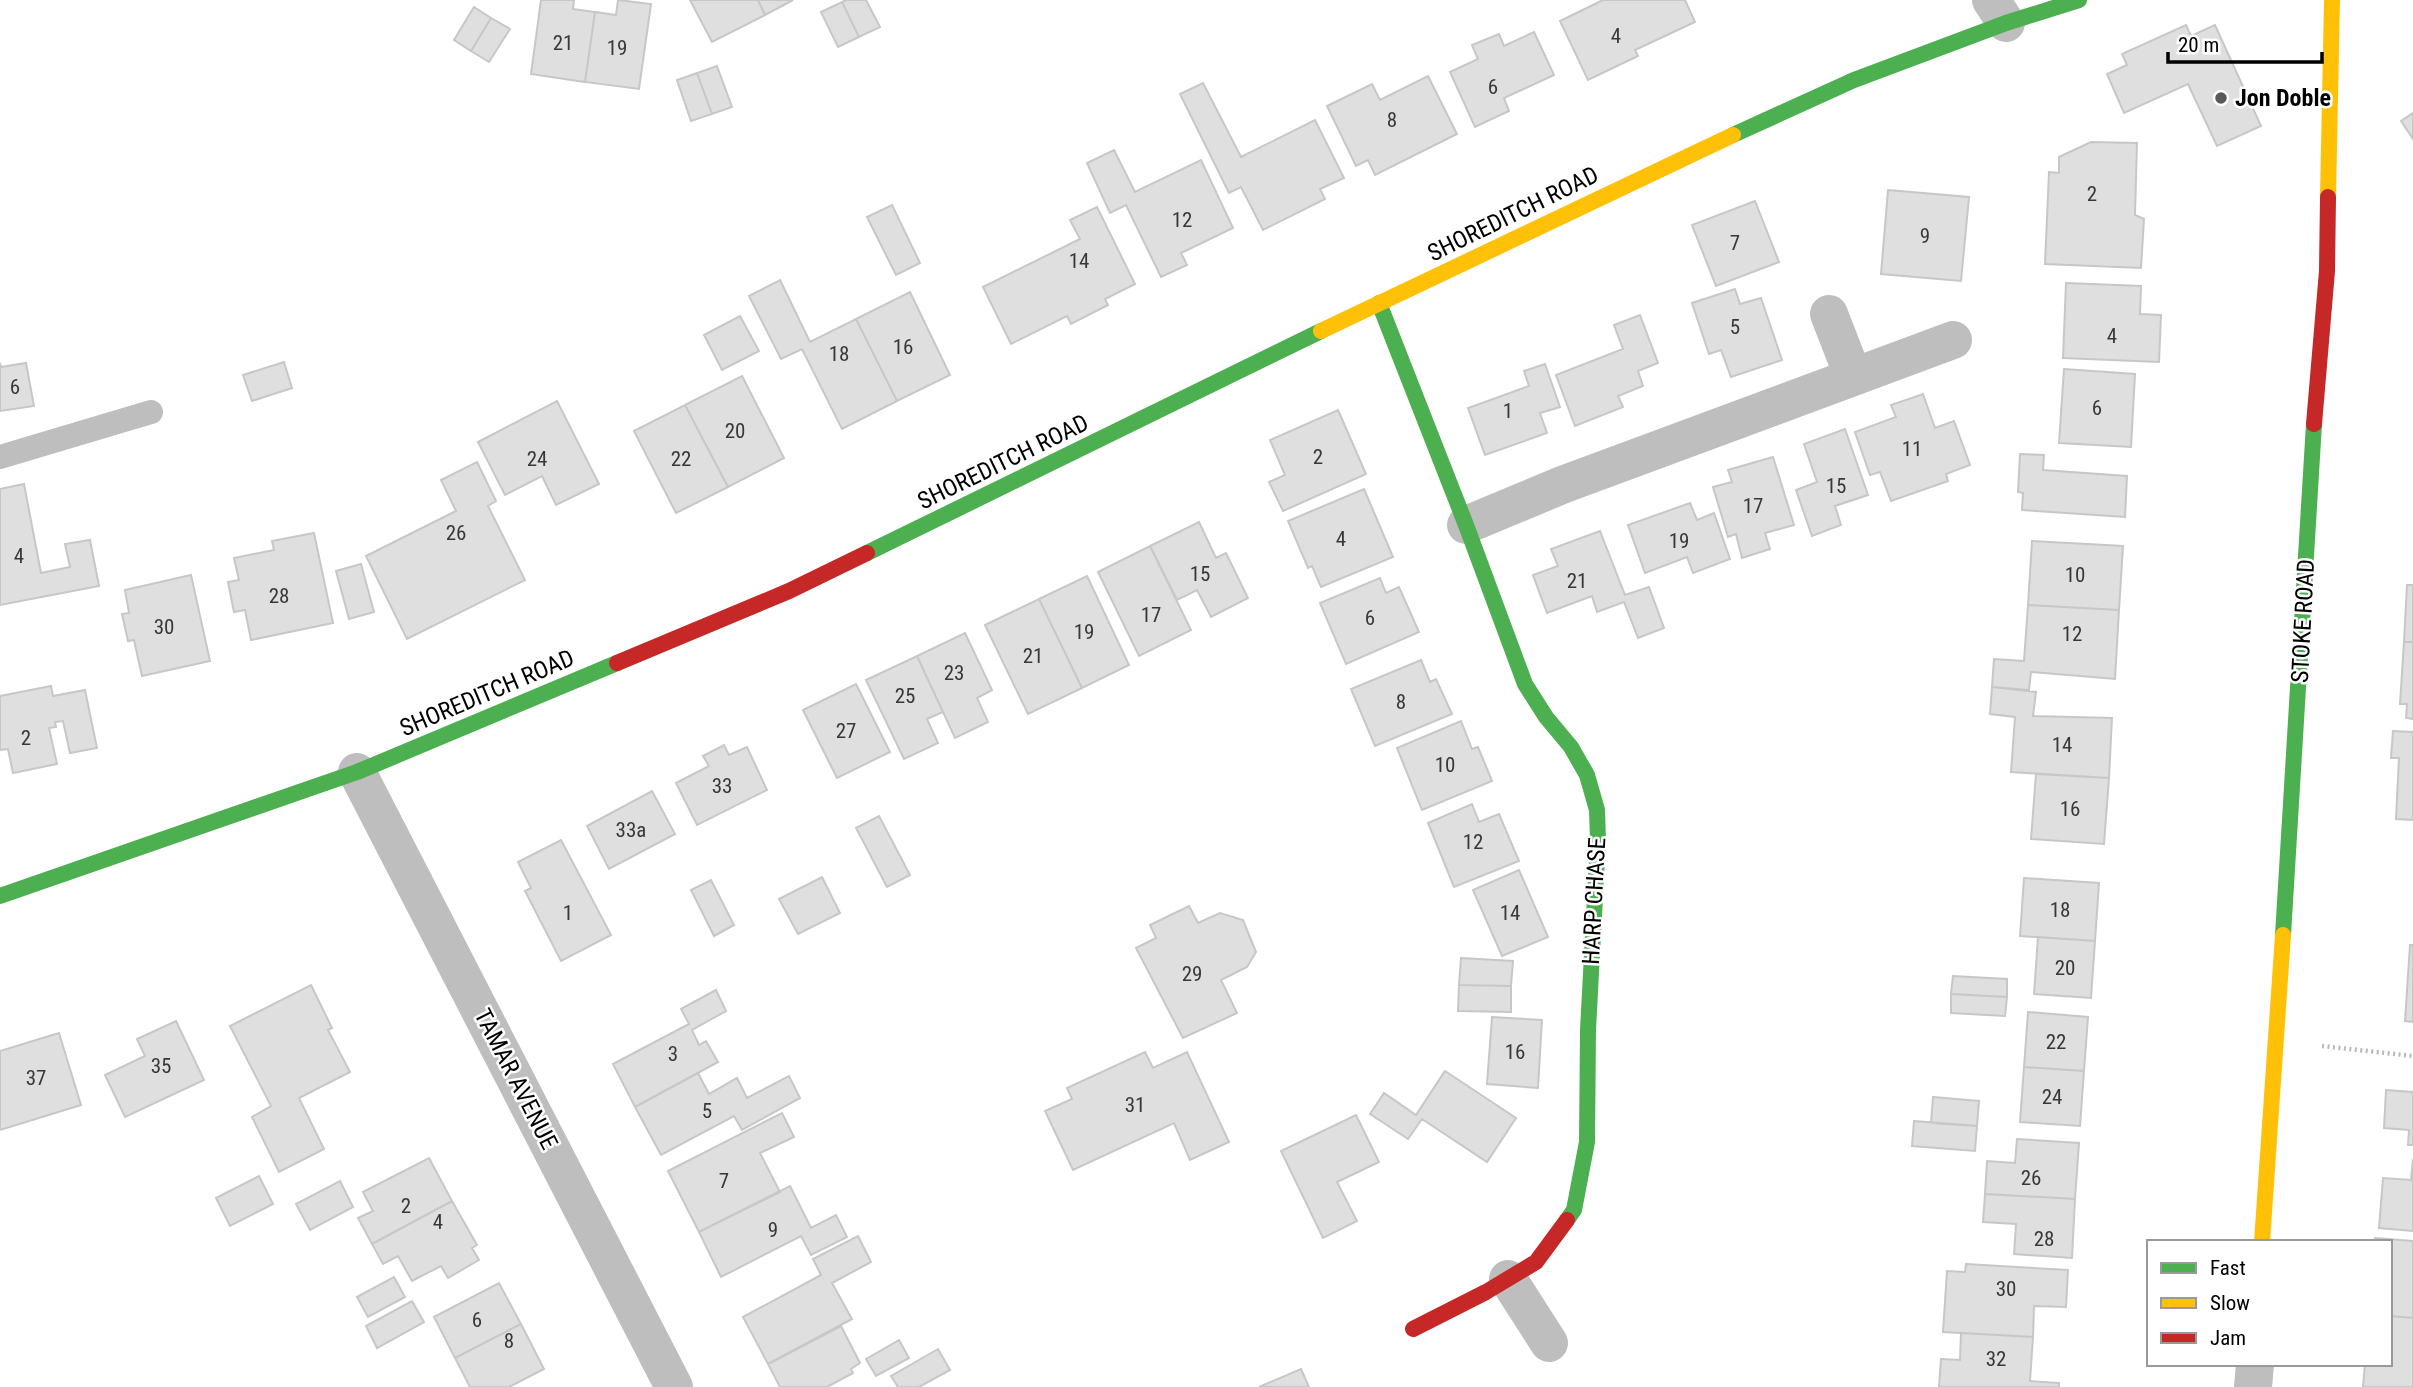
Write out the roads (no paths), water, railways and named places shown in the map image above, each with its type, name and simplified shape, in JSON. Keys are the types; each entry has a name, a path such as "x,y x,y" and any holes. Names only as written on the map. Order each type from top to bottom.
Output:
{"street":[{"name":"SHOREDITCH ROAD","path":"0,896 357,772 789,591 1379,303 1998,12 2079,0"},
{"name":"STOKE ROAD","path":"2262,1240 2298,719 2311,467 2327,271 2332,0"},
{"name":"HARP CHASE","path":"1379,303 1525,684 1546,717 1571,747 1587,775 1597,810 1598,840 1588,1030 1587,1142 1574,1210 1536,1262 1413,1329"},
{"path":"1829,314 1853,376"},
{"path":"1466,525 1562,485 1953,340"},
{"name":"TAMAR AVENUE","path":"357,772 674,1387"},
{"path":"1508,1279 1549,1343"},
{"path":"2253,1387 2255,1366"}],"lane":[{"path":"0,457 151,412"}],"place":[{"name":"Jon Doble","path":"2221,98"}]}
